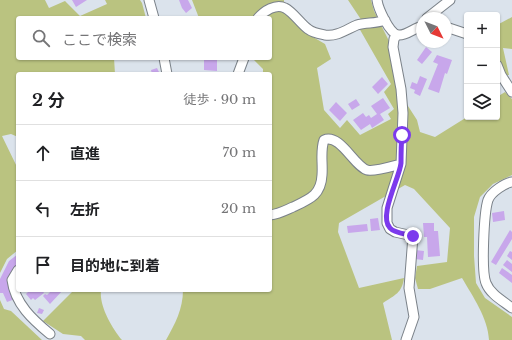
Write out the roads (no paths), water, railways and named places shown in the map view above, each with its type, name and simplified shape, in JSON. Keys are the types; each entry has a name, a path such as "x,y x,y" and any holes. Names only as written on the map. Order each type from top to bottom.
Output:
{"street":[{"path":"149,0 153,16"},
{"path":"377,0 378,8 384,20 393,32 398,35"},
{"path":"435,12 450,0"},
{"path":"260,16 264,12 277,6 285,8 309,30 318,34 332,36 358,24 380,22 384,20"},
{"path":"406,340 414,317 409,288 413,236 390,229 387,224 387,208 401,164 403,113 402,89 393,47 394,39 398,35 405,34 416,28"},
{"path":"452,29 464,33"},
{"path":"164,60 167,72"},
{"path":"239,72 243,60"},
{"path":"500,71 512,92"},
{"path":"272,215 278,214 312,199 319,190 322,176 322,146 324,140 328,138 333,139 369,171 401,164"},
{"path":"512,182 500,188 488,199 485,219 483,272 490,290 512,308"},
{"path":"16,273 12,280 17,297 28,315 50,334"}]}
